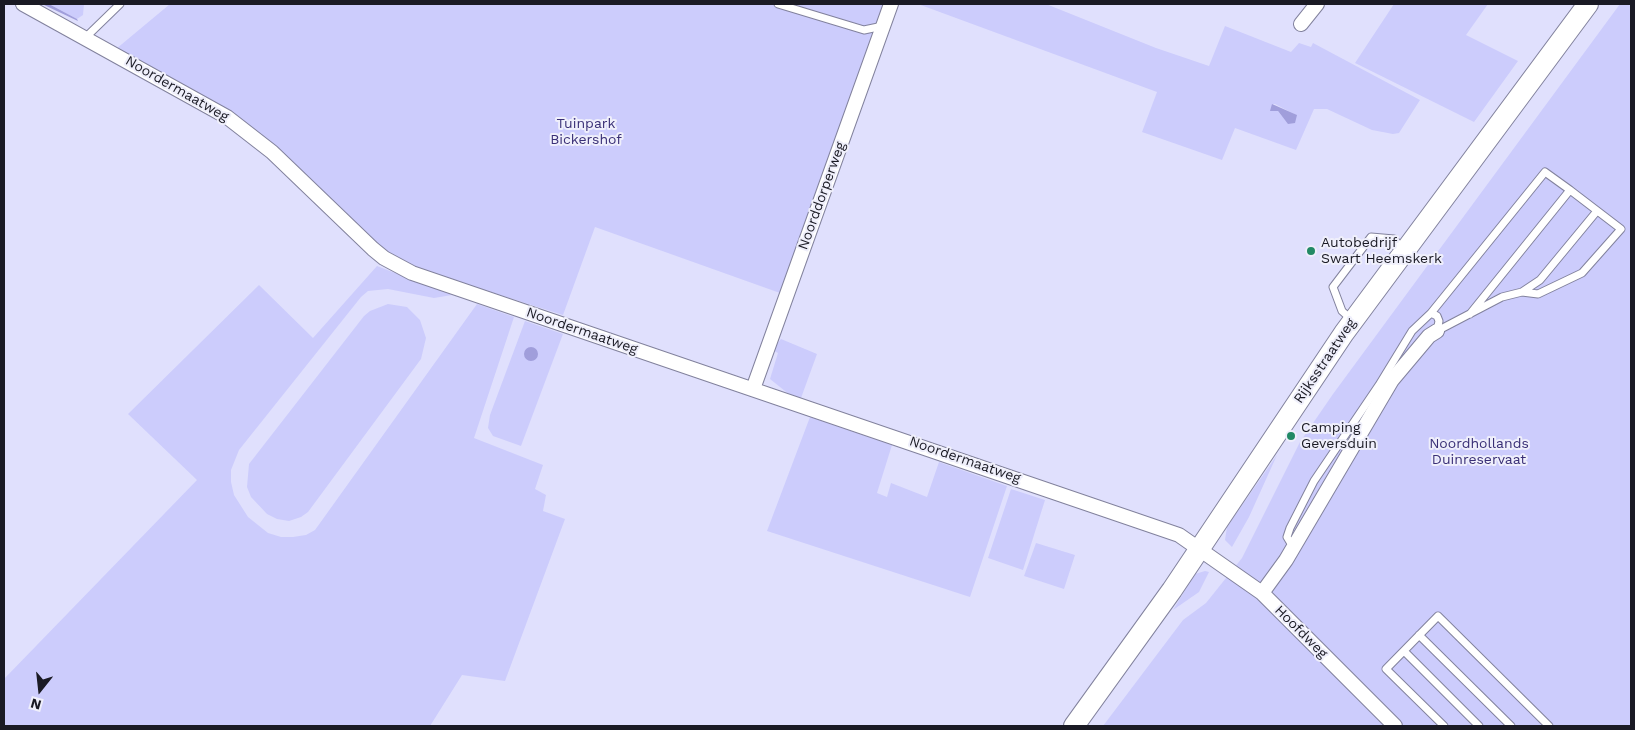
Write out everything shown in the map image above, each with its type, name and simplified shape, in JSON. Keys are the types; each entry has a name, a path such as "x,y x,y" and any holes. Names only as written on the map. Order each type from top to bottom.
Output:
{"main road":[{"name":"Rijksstraatweg","path":"1074,726 1199,548 1353,320 1588,4"}],"street":[{"name":"Noordermaatweg","path":"23,4 228,117 278,158 373,249 412,273 1166,530 1179,535 1199,548"},
{"name":"Noorddorperweg","path":"753,388 891,4"},
{"path":"1301,24 1317,4"},
{"path":"1262,593 1298,540 1392,380 1429,336 1437,332"},
{"name":"Hoofdweg","path":"1199,548 1262,593 1395,726"}],"lane":[{"path":"85,38 120,4"},
{"path":"778,4 864,30 884,26"},
{"path":"1298,540 1290,542 1287,537 1314,481 1379,386 1412,331 1431,313 1545,172 1621,229 1582,274 1538,294 1522,292"},
{"path":"1470,314 1570,190"},
{"path":"1437,332 1502,298 1522,292 1540,280 1597,211"},
{"path":"1353,320 1342,311 1333,287 1371,236 1394,239 1404,250"},
{"path":"1431,313 1437,316 1439,321 1437,332"},
{"path":"1444,726 1386,669 1438,616 1549,726"},
{"path":"1419,635 1511,726"},
{"path":"1404,651 1479,726"}],"green space":[{"path":"49,4 84,4 83,15 77,19"},
{"name":"Tuinpark Bickershof","path":"170,4 884,4 780,293 595,227 563,315 415,268 390,253 355,226 286,159 116,49"},
{"path":"918,4 1046,4 1156,48 1209,66 1225,26 1291,52 1299,43 1311,47 1313,43 1420,100 1399,133 1393,134 1372,130 1327,109 1314,109 1296,150 1235,128 1222,160 1142,132 1157,92","holes":["1272,104 1296,115 1286,121"]},
{"path":"1394,4 1488,4 1466,35 1518,61 1474,122 1355,63"},
{"name":"Noordhollands Duinreservaat","path":"1620,4 1631,4 1631,726 1103,726 1183,620 1206,603 1242,558 1300,442 1333,394"},
{"path":"377,266 452,295 434,298 388,289 368,291 361,297 239,450 231,470 234,495 248,517 268,533 281,537 293,537 306,535 315,530 477,304 514,317 474,438 543,465 535,489 546,495 543,511 565,519 505,681 462,675 430,726 4,726 4,679 197,480 128,414 259,285 313,338"},
{"path":"388,304 407,307 420,320 426,338 421,359 308,512 301,517 289,521 277,519 267,514 251,497 247,487 249,464 364,316 370,311"},
{"path":"525,321 563,334 521,446 493,436 488,428 490,415"},
{"path":"781,339 817,354 801,398 790,395 770,379 778,353 772,350"},
{"path":"810,417 892,445 877,493 887,497 891,483 927,497 939,462 1007,486 970,597 767,531"},
{"path":"1277,455 1249,517 1232,547 1225,540 1227,527"},
{"path":"1011,489 1045,500 1023,570 988,558"},
{"path":"1036,543 1075,555 1064,589 1024,576"},
{"path":"1205,571 1209,572 1199,592 1173,610 1195,574"}],"shaded area":[{"path":"42,4 49,4 78,21"},
{"path":"1272,104 1297,115 1295,123 1288,124 1278,111 1270,111"},
{"path":"528,347 534,347 538,354 534,361 528,361 524,357 524,351"}],"place":[{"name":"Autobedrijf Swart Heemskerk","path":"1311,251"},
{"name":"Camping Geversduin","path":"1291,436"}]}
